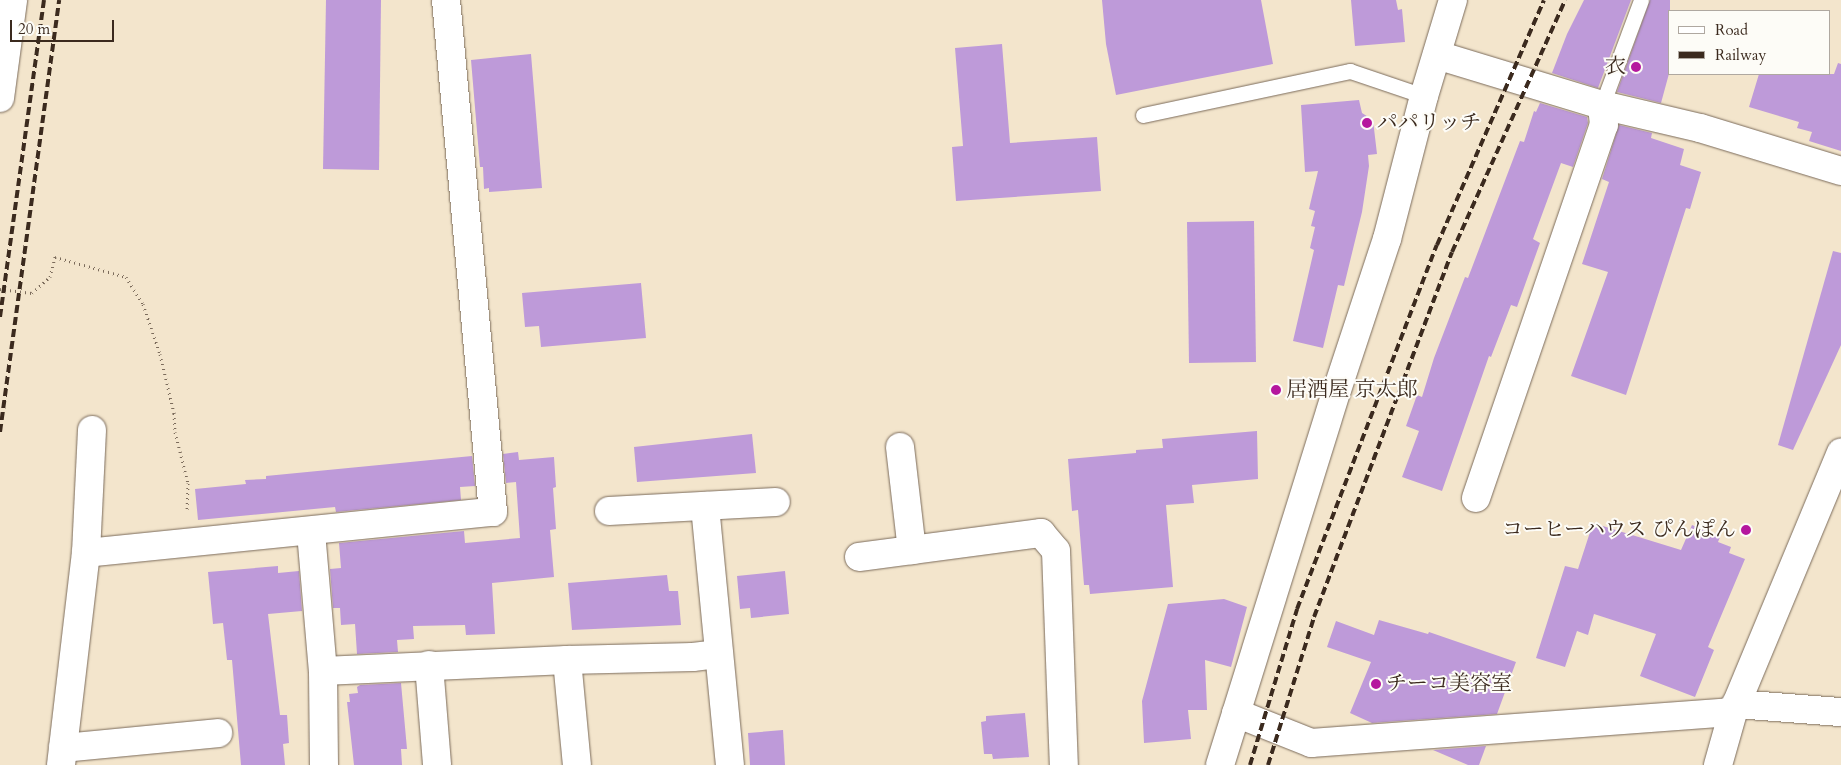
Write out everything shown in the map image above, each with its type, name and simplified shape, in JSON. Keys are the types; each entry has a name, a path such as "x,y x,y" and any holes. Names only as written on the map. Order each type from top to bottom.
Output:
{"street":[{"path":"0,98 13,0"},
{"path":"86,553 312,532 493,512 446,0"},
{"path":"1220,765 1336,390 1387,239 1424,96 1453,0"},
{"path":"1436,55 1602,105 1700,128 1841,171"},
{"path":"1476,498 1604,125 1602,105"},
{"path":"92,430 86,553 62,757 218,733"},
{"path":"900,447 912,550"},
{"path":"1718,765 1734,708 1841,453"},
{"path":"609,511 776,502"},
{"path":"705,506 730,765"},
{"path":"312,532 323,671 324,765"},
{"path":"859,557 1041,533 1056,551 1064,765"},
{"path":"323,671 429,665 693,657 719,654"},
{"path":"567,660 577,765"},
{"path":"429,665 437,765"},
{"path":"1236,713 1311,743 1734,708 1841,712"}],"lane":[{"path":"1602,105 1641,0"},
{"path":"1143,115 1350,71 1424,96"}],"path":[{"path":"0,289 32,293 50,277 55,257 126,277 143,304 160,354 172,404 175,432 188,482 186,543"}],"building":[{"path":"326,0 381,0 379,170 323,169"},
{"path":"1102,0 1261,0 1273,64 1116,95 1106,44"},
{"path":"1351,0 1396,0 1398,10 1402,9 1405,42 1355,46"},
{"path":"1584,0 1631,0 1598,88 1552,73 1567,34"},
{"path":"1650,0 1670,0 1670,10 1668,10 1669,75 1661,103 1617,92"},
{"path":"1002,44 1010,143 1097,137 1101,191 956,201 952,147 963,146 955,48"},
{"path":"531,54 542,188 489,192 489,188 484,189 483,167 480,167 471,60"},
{"path":"1838,63 1841,64 1841,151 1809,141 1812,132 1797,128 1799,122 1749,107 1759,75 1834,74"},
{"path":"1359,100 1362,113 1373,120 1377,154 1368,155 1369,166 1362,212 1344,286 1338,285 1323,348 1293,341 1314,250 1310,248 1315,227 1311,226 1315,211 1309,209 1318,171 1305,172 1301,105"},
{"path":"1540,103 1587,117 1588,123 1573,167 1561,163 1533,239 1540,243 1517,307 1511,305 1491,357 1489,356 1442,491 1402,477 1419,431 1406,426 1417,395 1422,397 1434,358 1465,277 1468,278 1520,141 1524,142 1534,111 1536,112"},
{"path":"1619,125 1652,133 1651,138 1684,149 1680,165 1701,172 1690,209 1686,208 1626,395 1571,376 1608,272 1582,264 1609,182 1602,179"},
{"path":"1254,221 1256,362 1189,363 1187,222"},
{"path":"1833,251 1841,253 1841,345 1793,450 1778,445"},
{"path":"641,283 646,338 541,347 539,326 525,327 522,293"},
{"path":"1257,431 1258,479 1192,485 1194,503 1166,505 1173,587 1090,594 1089,585 1084,585 1078,510 1072,511 1068,459 1136,453 1136,450 1163,448 1162,439"},
{"path":"752,434 756,473 637,482 634,447"},
{"path":"518,452 519,460 554,457 556,487 553,488 556,529 550,530 554,577 492,583 495,634 466,635 465,625 413,626 414,639 397,640 398,652 357,654 355,624 341,625 340,608 333,608 330,569 341,568 339,543 464,531 465,543 520,538 516,482 506,483 503,454"},
{"path":"472,456 475,486 460,487 461,500 336,512 335,507 198,520 195,489 246,484 245,480 266,479 266,476"},
{"path":"1593,523 1681,550 1692,525 1720,537 1718,542 1731,547 1729,553 1745,559 1708,647 1714,650 1695,697 1640,676 1656,634 1594,614 1588,635 1577,631 1565,667 1536,658 1565,566 1578,569"},
{"path":"278,566 278,573 299,571 302,611 268,614 280,715 287,715 289,743 283,744 285,765 241,765 232,660 227,660 223,623 213,624 208,572"},
{"path":"785,571 789,614 751,618 750,608 740,609 737,576"},
{"path":"667,575 669,591 678,591 681,625 572,630 568,583"},
{"path":"1224,599 1247,607 1231,667 1205,660 1207,710 1188,710 1191,739 1144,743 1142,701 1168,604"},
{"path":"1379,620 1428,634 1429,632 1516,662 1497,714 1372,723 1350,713 1371,662 1327,647 1336,621 1374,635"},
{"path":"401,683 407,749 401,749 402,765 354,765 347,702 350,702 349,694 358,693 357,687 360,685"},
{"path":"1025,713 1029,757 993,759 992,754 984,754 981,722 986,721 986,716"},
{"path":"783,730 785,765 750,765 748,733"},
{"path":"1486,746 1479,765 1468,765 1433,750"}],"railway":[{"path":"0,317 44,0"},
{"path":"0,432 59,0"},
{"path":"1250,765 1297,609 1437,245 1544,0"},
{"path":"1268,765 1314,617 1452,252 1565,0"}],"place":[{"name":"衣","path":"1636,67"},
{"name":"パパリッチ","path":"1367,123"},
{"name":"居酒屋 京太郎","path":"1276,390"},
{"name":"コーヒーハウス ぴんぽん","path":"1746,530"},
{"name":"チーコ美容室","path":"1376,684"}]}
